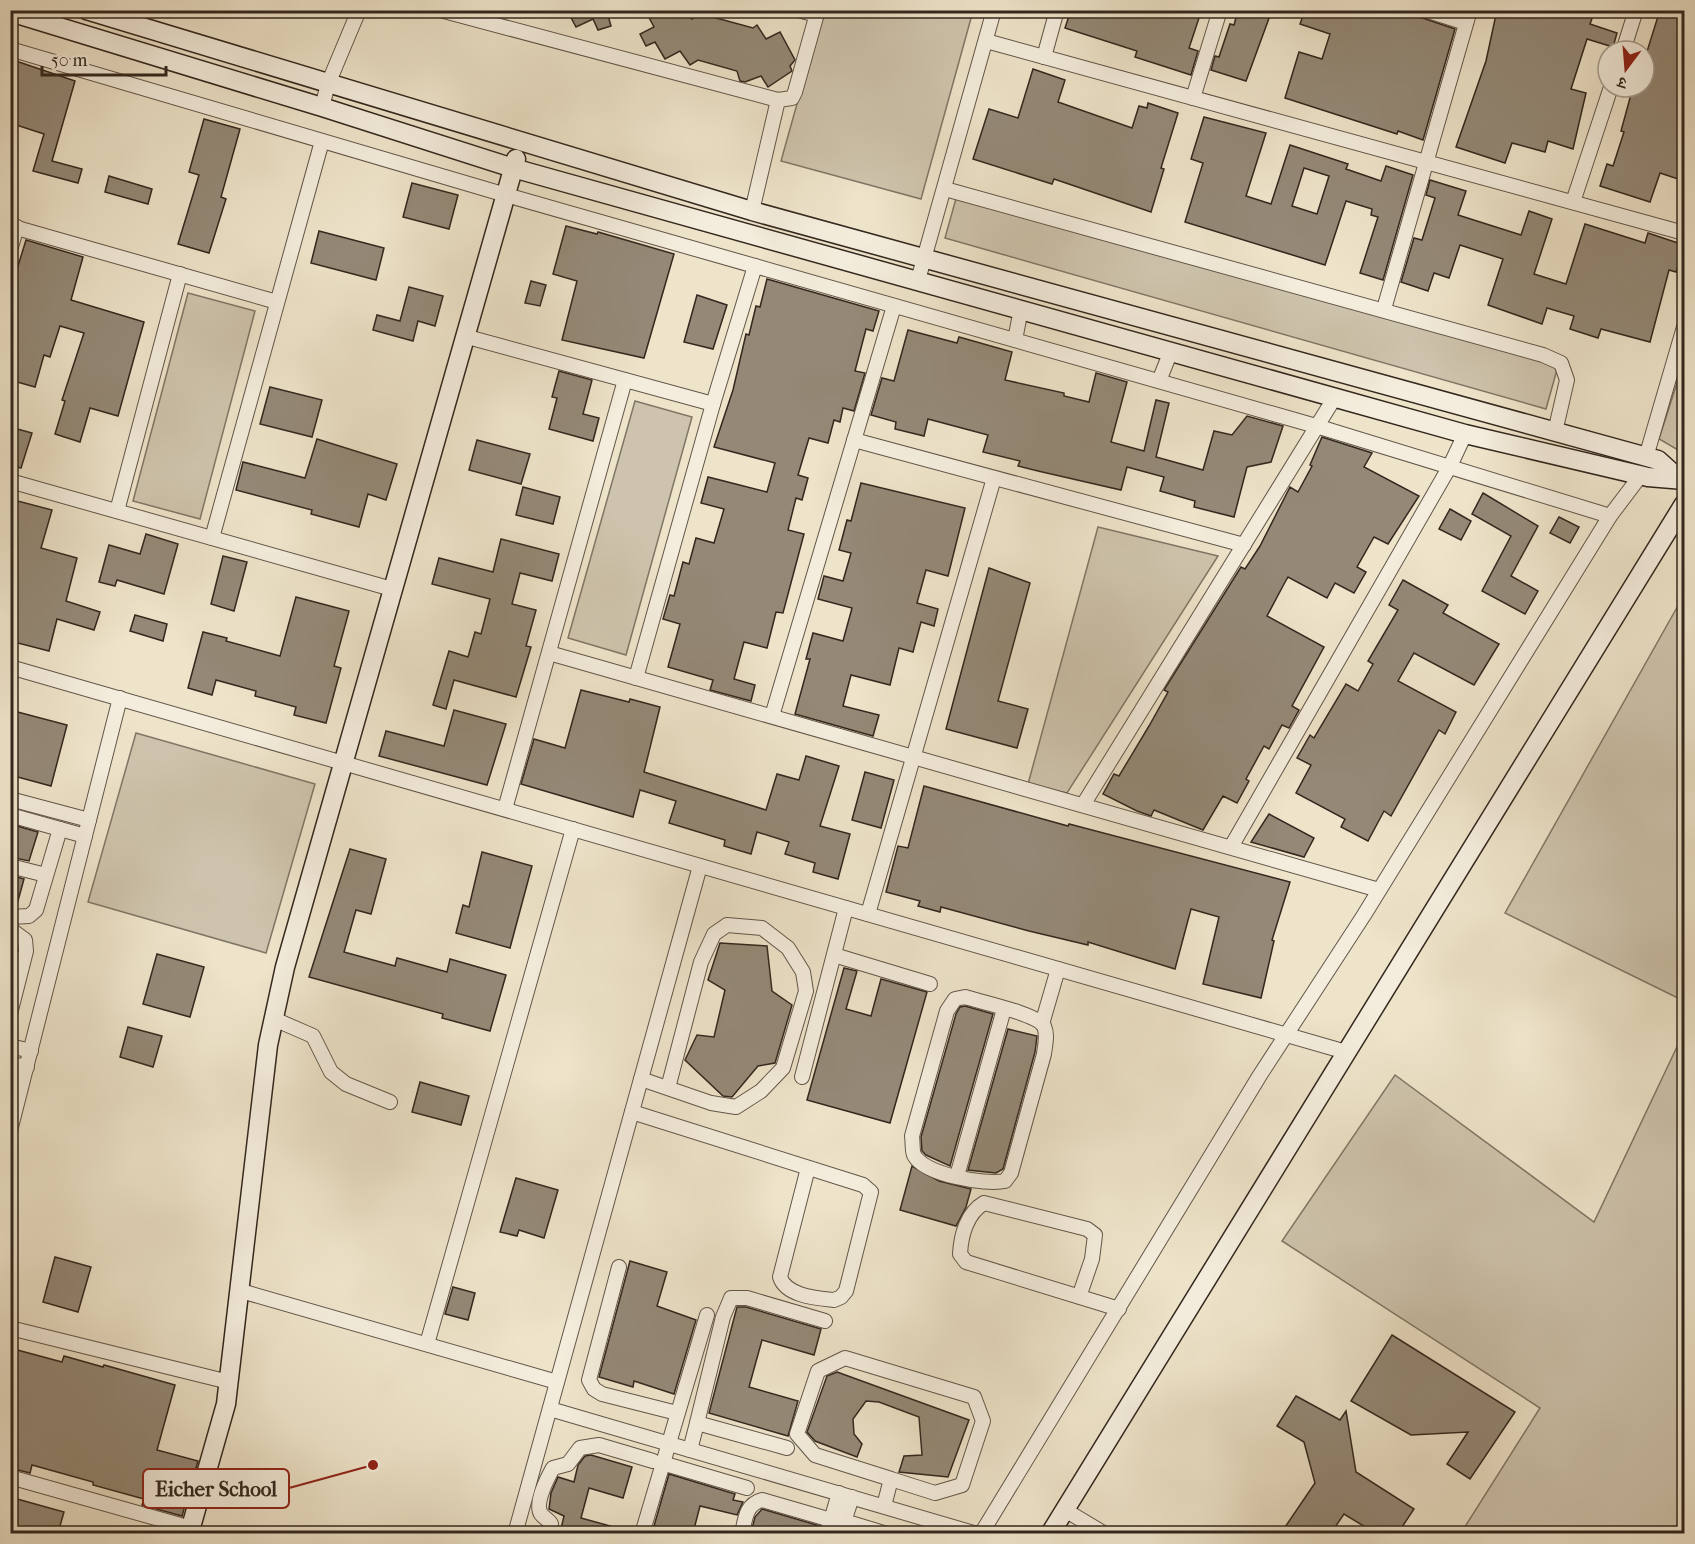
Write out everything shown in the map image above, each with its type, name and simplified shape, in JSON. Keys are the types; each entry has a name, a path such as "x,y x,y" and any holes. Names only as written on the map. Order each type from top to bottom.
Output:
{"street":[{"path":"86,10 752,211 1658,460 1681,479"},
{"path":"322,106 328,84 359,10"},
{"path":"440,10 778,100 792,98 795,92 817,13 798,10"},
{"path":"918,280 994,10"},
{"path":"1044,57 1057,10"},
{"path":"1193,98 1220,10"},
{"path":"1384,309 1468,17 1425,10"},
{"path":"1627,39 1636,10"},
{"path":"10,12 322,106 513,168 1465,434 1641,475 1681,479"},
{"path":"986,41 1684,233"},
{"path":"10,49 506,195 1316,426 1610,516"},
{"path":"1573,202 1607,99"},
{"path":"752,211 778,100"},
{"path":"212,538 322,141"},
{"path":"10,1477 190,1531 226,1404 242,1291 268,1045 285,967 464,336 522,143"},
{"path":"945,189 1543,355 1561,363 1567,380 1555,432"},
{"path":"10,250 14,226 277,302"},
{"path":"636,678 713,404 755,266"},
{"path":"117,511 180,274"},
{"path":"772,717 894,306"},
{"path":"1015,340 1021,309"},
{"path":"1646,457 1684,327"},
{"path":"464,336 713,404"},
{"path":"1159,381 1171,351"},
{"path":"505,809 625,380"},
{"path":"1083,805 1335,397"},
{"path":"1230,847 1450,466 1465,434"},
{"path":"854,440 1244,545"},
{"path":"550,1409 979,1533 1610,516 1641,475"},
{"path":"868,914 994,478"},
{"path":"10,481 392,589"},
{"path":"1050,1533 1684,504"},
{"path":"549,653 1379,890"},
{"path":"10,667 1346,1052"},
{"path":"10,1131 120,698"},
{"path":"10,799 89,820"},
{"path":"10,815 85,836"},
{"path":"10,916 18,918 29,916 36,910 60,829"},
{"path":"428,1344 573,829"},
{"path":"10,866 46,875"},
{"path":"515,1533 700,866"},
{"path":"802,1077 846,908"},
{"path":"641,1079 711,1103 736,1107 761,1091 783,1068 806,992 803,972 788,948 762,928 727,925 714,934 701,962 668,1088"},
{"path":"10,929 25,940 27,951 10,1014"},
{"path":"834,955 930,984"},
{"path":"1042,1024 1058,969"},
{"path":"965,997 1004,1009 1042,1024 1047,1034 1044,1054 1011,1173 1005,1181 984,1184 924,1167 914,1155 912,1136 947,1011 955,999 965,997"},
{"path":"957,1176 1004,1009"},
{"path":"274,1019 313,1036 331,1072 346,1084 390,1102"},
{"path":"10,1046 31,1051"},
{"path":"10,1064 27,1067"},
{"path":"632,1112 808,1167 863,1185 871,1192 846,1291 834,1299 789,1290 782,1285 780,1277 808,1167"},
{"path":"1079,1297 1092,1259 1095,1234 1087,1229 984,1203 971,1213 960,1246 963,1260 1079,1297 1119,1309"},
{"path":"620,1267 589,1380 594,1389 602,1394 677,1413"},
{"path":"242,1291 557,1382"},
{"path":"690,1450 723,1317 731,1298 747,1298 825,1321"},
{"path":"642,1533 662,1442 677,1413 707,1315"},
{"path":"10,1328 229,1382"},
{"path":"845,1358 974,1397 983,1421 962,1485 934,1493 891,1479 815,1455 797,1434 818,1371 845,1358"},
{"path":"697,1424 787,1448"},
{"path":"551,1533 552,1524 541,1514 539,1505 547,1478 554,1468 568,1464 580,1448 599,1445 747,1488"},
{"path":"632,1533 657,1462"},
{"path":"884,1506 891,1479"},
{"path":"836,1527 845,1495"},
{"path":"742,1533 748,1508 762,1500 836,1527 887,1533"},
{"path":"1065,1510 1105,1533"}],"shaded area":[{"path":"823,11 973,11 921,199 781,161"},
{"path":"957,195 1558,366 1546,409 945,238"},
{"path":"188,293 255,311 200,519 133,501"},
{"path":"1684,361 1684,449 1678,450 1659,439"},
{"path":"635,401 692,417 626,655 568,638"},
{"path":"1098,527 1218,556 1067,793 1028,784"},
{"path":"1684,595 1684,1001 1505,913"},
{"path":"136,733 315,784 266,953 88,902"},
{"path":"1684,1032 1684,1533 1461,1533 1540,1408 1282,1241 1395,1075 1594,1222"}],"building":[{"path":"567,10 611,10 607,12 611,26 598,30 593,19 576,27"},
{"path":"645,10 663,10 666,16 677,10 688,10 692,19 705,10 709,16 753,28 757,25 766,39 780,32 795,60 790,66 792,71 768,87 761,76 745,82 740,81 737,71 698,60 690,65 680,51 665,59 655,42 646,46 640,34 654,27"},
{"path":"1071,10 1186,10 1200,15 1189,48 1198,51 1191,75 1135,57 1137,51 1065,28"},
{"path":"1238,10 1272,10 1246,81 1211,70 1215,56 1219,57 1230,24 1234,25"},
{"path":"1305,10 1399,10 1455,29 1423,140 1398,131 1397,134 1285,98 1299,52 1322,59 1330,34 1300,24"},
{"path":"1497,10 1595,10 1590,24 1617,33 1615,39 1596,39 1596,42 1587,39 1571,89 1586,93 1573,149 1548,141 1545,152 1512,143 1505,163 1456,147 1486,61"},
{"path":"1660,10 1684,10 1684,181 1660,173 1650,202 1600,186 1607,164 1613,166 1624,132 1621,131 1630,99 1656,99 1656,39 1651,39"},
{"path":"10,59 75,81 52,161 82,169 78,183 33,171 44,134 10,123"},
{"path":"1033,69 1065,80 1058,102 1132,128 1139,106 1147,108 1148,103 1178,113 1161,168 1164,169 1151,212 1054,179 1052,184 973,159 989,109 1018,118"},
{"path":"1204,117 1266,133 1246,196 1271,204 1290,145 1348,164 1346,169 1381,181 1386,166 1413,175 1383,280 1360,273 1378,217 1371,215 1372,209 1346,201 1325,265 1185,222 1203,163 1191,159","holes":["1304,168 1329,176 1317,214 1292,206"]},
{"path":"204,119 240,129 221,197 226,199 209,253 178,244 199,175 189,172"},
{"path":"109,176 152,189 148,204 105,192"},
{"path":"1430,180 1466,191 1458,215 1521,235 1529,211 1552,219 1534,274 1566,284 1585,224 1645,243 1648,233 1684,245 1676,272 1669,270 1650,342 1601,329 1598,338 1570,329 1574,316 1547,308 1542,324 1488,305 1503,259 1460,245 1449,278 1434,273 1428,291 1401,282 1414,238 1422,240 1435,198 1426,195"},
{"path":"412,183 458,195 449,229 403,217"},
{"path":"566,226 597,234 598,232 674,254 644,358 562,340 577,281 553,274"},
{"path":"319,231 384,248 376,280 311,263"},
{"path":"26,240 83,257 71,300 144,322 118,416 90,408 80,442 55,434 65,401 62,400 84,333 60,326 50,357 44,355 35,387 10,380 10,292"},
{"path":"767,279 879,311 873,331 866,329 855,371 865,373 854,411 843,408 840,422 834,420 828,443 809,438 798,475 808,478 802,500 796,498 788,530 804,534 783,613 776,612 767,648 744,642 734,679 755,685 751,701 710,690 713,680 668,667 680,624 663,619 670,595 674,596 683,562 689,564 696,538 714,543 724,509 701,503 708,477 767,492 775,463 714,447 733,390 746,334 749,335 756,306 760,307"},
{"path":"531,281 546,285 540,306 525,303"},
{"path":"409,287 443,296 435,326 418,321 413,341 373,330 377,315 400,321"},
{"path":"697,295 727,305 713,349 684,342"},
{"path":"908,330 957,343 959,337 1012,352 1005,380 1064,393 1064,396 1089,402 1096,373 1127,382 1111,442 1144,451 1156,400 1169,403 1156,457 1203,470 1214,431 1232,435 1247,416 1283,426 1271,462 1247,467 1234,517 1194,507 1195,501 1160,491 1164,477 1127,467 1121,490 1018,466 1020,461 983,452 988,435 928,419 924,436 895,429 896,422 871,415 882,378 894,381"},
{"path":"559,371 592,380 583,414 599,418 593,441 549,429 557,398 552,397"},
{"path":"270,387 322,400 312,437 260,424"},
{"path":"10,427 32,433 21,468 10,465"},
{"path":"1322,437 1372,453 1364,467 1419,496 1388,544 1374,537 1357,567 1366,572 1354,593 1335,583 1327,598 1288,577 1284,584 1267,616 1324,647 1292,706 1299,710 1289,728 1282,725 1269,749 1264,746 1246,779 1249,781 1237,803 1223,796 1203,830 1154,810 1151,816 1137,811 1103,794 1114,774 1119,776 1168,692 1164,690 1241,567 1245,569 1260,546 1290,487 1298,492 1312,466 1310,465"},
{"path":"317,439 397,464 386,500 368,494 359,527 311,514 312,510 236,490 243,462 305,478"},
{"path":"477,440 530,454 521,484 469,470"},
{"path":"861,483 965,508 948,576 926,570 917,603 938,609 934,626 921,622 913,652 899,648 890,685 851,675 843,706 879,715 873,736 795,714 810,659 806,659 813,633 843,641 852,608 818,599 824,576 843,581 851,553 839,550 847,520 851,521"},
{"path":"523,487 560,497 553,524 516,515"},
{"path":"1483,493 1538,526 1511,576 1538,591 1525,614 1482,591 1511,536 1472,514"},
{"path":"10,499 52,510 41,548 77,558 66,601 100,612 94,630 57,619 49,651 10,641"},
{"path":"1450,509 1471,521 1461,540 1439,529"},
{"path":"1559,517 1579,527 1570,543 1550,533"},
{"path":"146,534 178,544 164,594 117,580 115,586 99,582 109,545 140,554"},
{"path":"501,539 559,554 552,581 520,573 512,604 536,610 526,646 531,647 516,697 454,680 446,709 433,705 449,651 468,657 475,632 481,634 490,599 432,584 439,558 493,572"},
{"path":"223,556 247,562 234,611 211,604"},
{"path":"989,568 1030,583 998,701 1028,709 1017,748 946,729"},
{"path":"1403,580 1448,605 1443,613 1499,644 1474,685 1414,653 1398,681 1456,712 1445,734 1439,730 1391,816 1384,811 1368,841 1341,827 1345,819 1296,793 1311,765 1297,758 1310,735 1314,738 1346,684 1358,691 1373,664 1368,661 1398,610 1389,605"},
{"path":"296,597 349,611 334,666 341,668 326,723 294,715 296,707 255,696 256,691 216,680 212,695 188,688 203,632 280,656"},
{"path":"135,615 167,624 163,641 130,631"},
{"path":"581,690 660,707 644,772 766,810 777,774 799,780 806,756 839,766 820,826 850,834 838,879 813,872 815,863 785,854 789,842 757,832 751,854 724,846 725,840 669,823 676,801 640,790 633,817 521,784 534,739 565,748"},
{"path":"10,710 67,725 51,786 10,775"},
{"path":"454,710 506,724 487,785 379,756 386,731 444,746"},
{"path":"865,772 894,780 881,828 852,820"},
{"path":"924,786 1068,826 1069,824 1290,882 1272,940 1274,941 1261,998 1203,984 1219,917 1191,909 1175,969 1088,942 1088,945 941,907 940,912 918,906 920,901 886,892 898,846 908,848"},
{"path":"1269,814 1314,838 1304,857 1251,842"},
{"path":"10,824 38,832 29,861 10,857"},
{"path":"350,849 386,859 371,914 356,910 344,952 395,966 397,958 447,972 450,959 506,975 490,1031 442,1018 443,1014 309,977"},
{"path":"482,852 532,866 510,948 456,933 463,905 469,907"},
{"path":"10,875 24,879 16,908 10,908"},
{"path":"720,943 767,946 772,991 792,1005 775,1063 758,1066 732,1097 723,1096 685,1060 697,1035 714,1037 725,990 708,980"},
{"path":"157,954 204,967 190,1017 143,1004"},
{"path":"844,968 857,971 846,1009 871,1016 881,979 927,992 890,1123 807,1100"},
{"path":"965,1006 993,1014 950,1166 922,1151 921,1137 956,1014 960,1007"},
{"path":"128,1027 162,1036 153,1067 120,1057"},
{"path":"1008,1029 1037,1036 1035,1052 1003,1169 996,1173 968,1170"},
{"path":"420,1082 469,1096 461,1125 412,1112"},
{"path":"912,1166 939,1181 971,1189 966,1207 956,1226 900,1210"},
{"path":"516,1178 558,1190 544,1238 519,1230 517,1236 500,1232"},
{"path":"55,1257 91,1267 78,1312 43,1302"},
{"path":"630,1261 667,1272 657,1306 696,1320 674,1394 634,1381 633,1387 599,1377"},
{"path":"453,1287 475,1293 468,1320 445,1314"},
{"path":"737,1307 746,1307 821,1329 814,1355 762,1340 749,1387 798,1401 788,1436 709,1413"},
{"path":"1392,1335 1515,1412 1470,1479 1447,1464 1468,1432 1411,1435 1351,1401"},
{"path":"10,1348 62,1362 64,1356 175,1385 157,1450 198,1461 182,1516 142,1505 144,1499 93,1485 93,1482 32,1465 30,1473 10,1468 10,1408 15,1394 10,1392"},
{"path":"837,1372 969,1420 948,1477 899,1472 904,1456 922,1455 919,1417 879,1402 866,1401 853,1419 854,1434 862,1444 857,1457 815,1441 807,1432 827,1376"},
{"path":"1296,1396 1340,1420 1346,1411 1356,1472 1414,1509 1398,1533 1375,1533 1344,1514 1331,1533 1281,1533 1315,1483 1304,1442 1277,1426"},
{"path":"591,1455 632,1467 623,1498 589,1488 581,1518 621,1529 621,1533 560,1533 564,1516 549,1509 551,1493 558,1477 574,1482 578,1465 585,1456"},
{"path":"669,1474 735,1494 733,1500 743,1502 737,1515 700,1506 693,1533 652,1533"},
{"path":"10,1497 64,1512 58,1533 10,1533"},
{"path":"762,1509 820,1526 818,1533 751,1533 755,1517"}],"place":[{"name":"Eicher School","path":"373,1465"}]}
